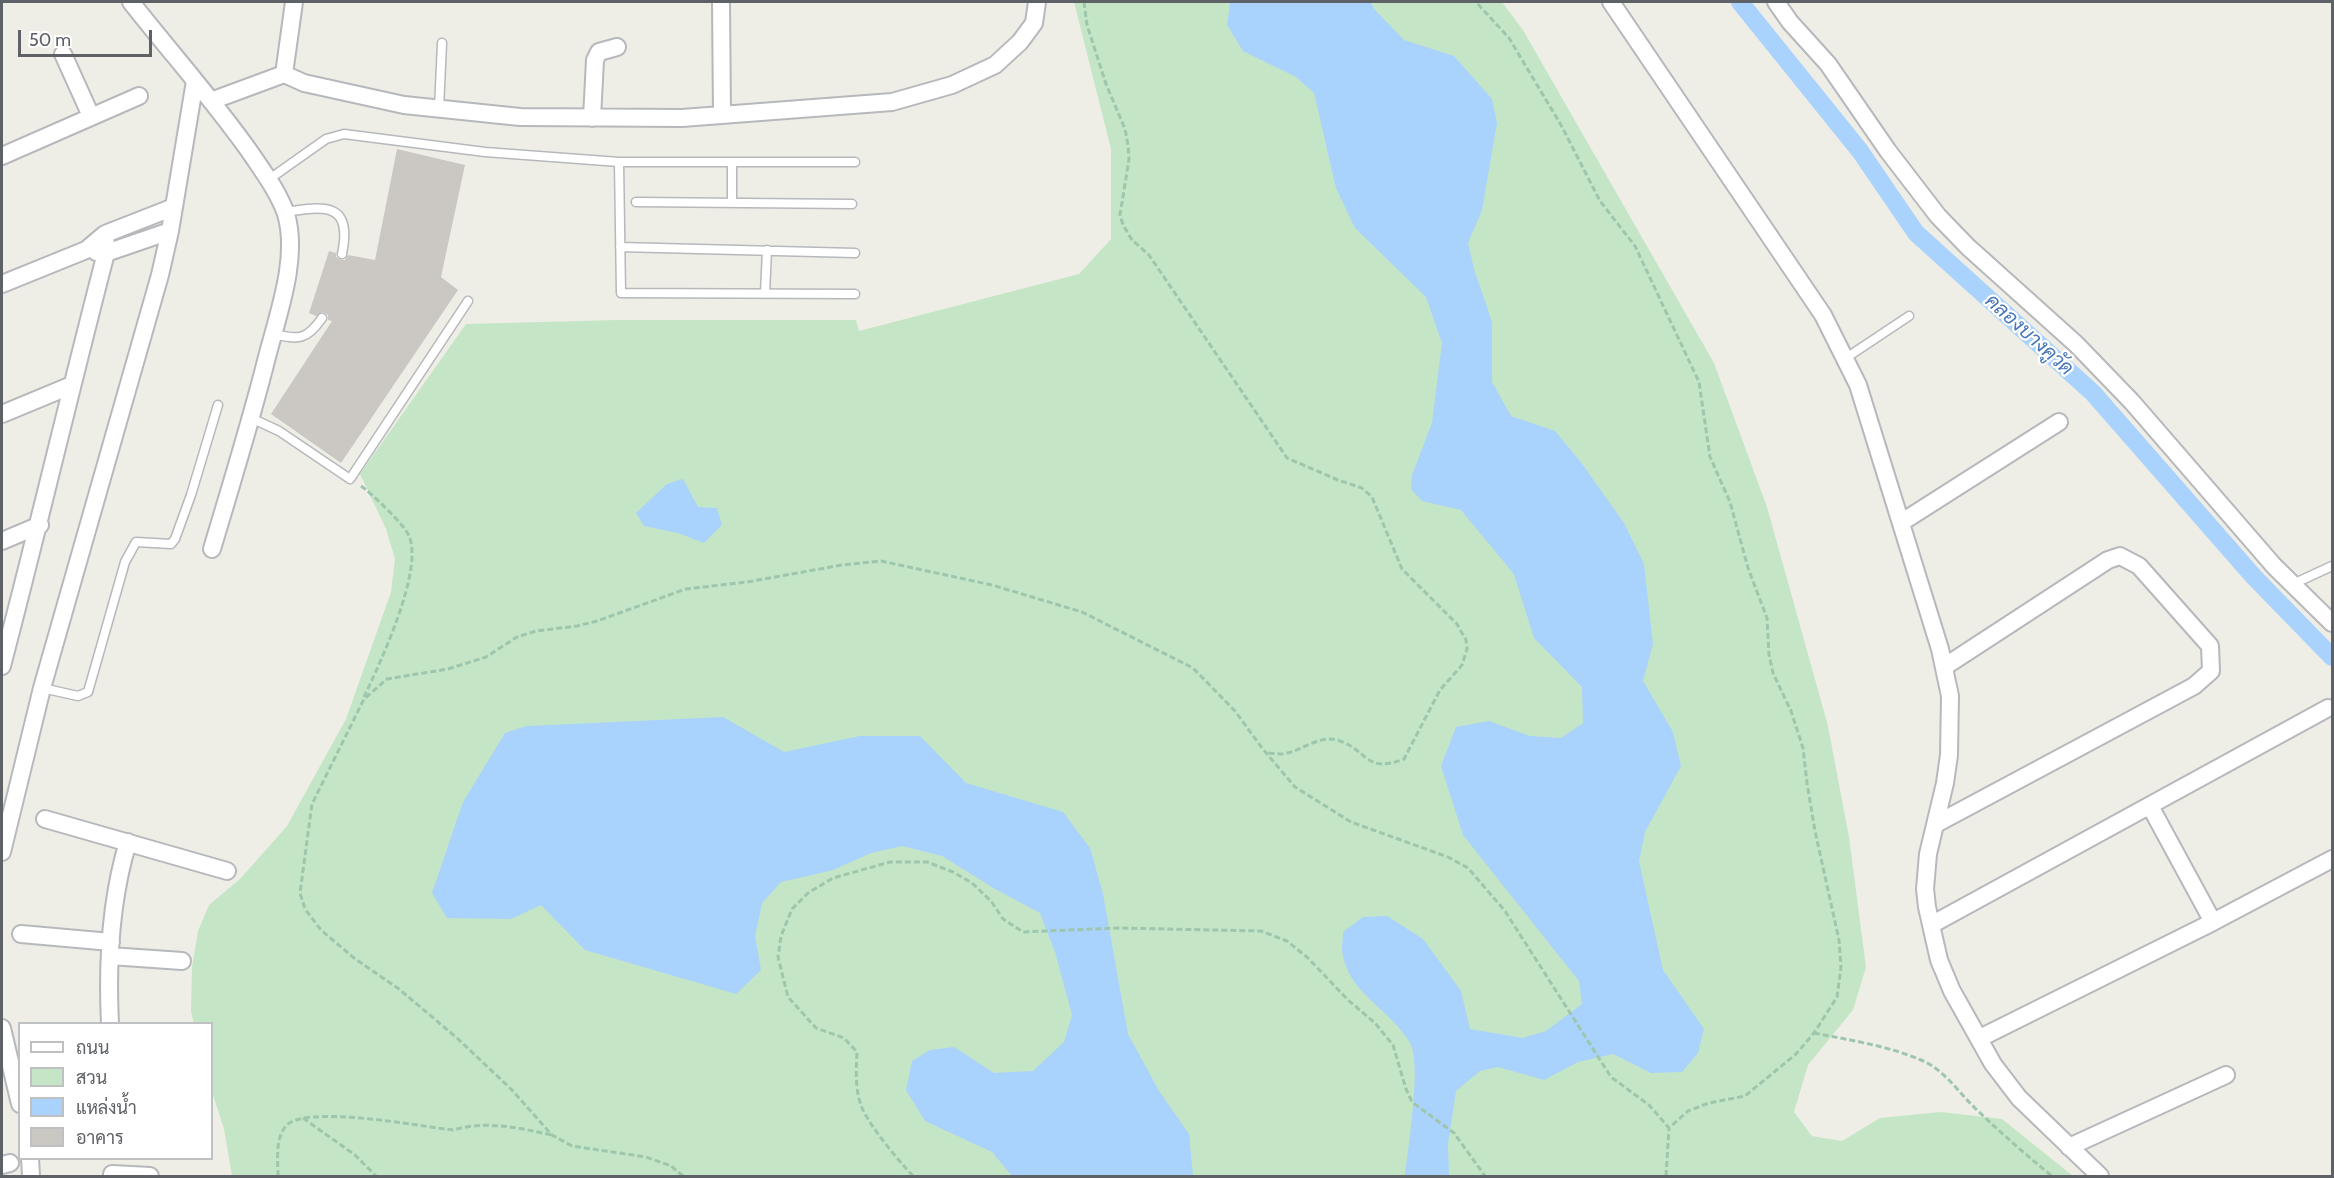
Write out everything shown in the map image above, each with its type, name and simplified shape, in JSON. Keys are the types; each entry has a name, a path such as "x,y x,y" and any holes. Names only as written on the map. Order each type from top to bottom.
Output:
{"street":[{"path":"284,74 294,2"},
{"path":"721,2 722,115"},
{"path":"211,101 284,74 315,86 404,105 520,117 682,118 892,102 952,85 995,64 1020,42 1034,23 1037,2"},
{"path":"1611,2 1823,315 1858,385 1902,522 1944,667 1950,696 1949,755 1945,783 1928,854 1925,889 1930,925 1939,960 1953,991 1993,1064 2019,1098 2100,1176"},
{"path":"1776,2 1790,22 1828,64 1888,151 1938,216 1968,247 2076,344 2132,402 2274,566 2332,623"},
{"path":"136,8 233,128 268,180 285,212 290,234 290,259 273,334 252,418 212,549"},
{"path":"592,118 595,60 599,52 617,47"},
{"path":"63,54 91,116"},
{"path":"2,852 42,688 160,275 170,231 195,81"},
{"path":"2,156 139,96"},
{"path":"2,284 86,250 105,234 174,207"},
{"path":"86,250 106,253 170,231"},
{"path":"2,666 106,253 105,234"},
{"path":"2,414 72,385"},
{"path":"1902,522 2059,422"},
{"path":"2,541 39,525"},
{"path":"1936,824 2194,686 2211,671 2211,660 2210,646 2139,566 2120,556 2108,560 1944,667"},
{"path":"1930,925 2328,708"},
{"path":"2150,806 2213,922"},
{"path":"45,819 227,871"},
{"path":"110,1022 110,949 117,887 128,842"},
{"path":"1980,1038 2213,922 2332,859"},
{"path":"21,934 182,962"},
{"path":"2,1028 18,1096"},
{"path":"2069,1147 2226,1075"},
{"path":"30,1160 31,1176"},
{"path":"112,1170 150,1176"}],"lane":[{"path":"439,109 442,43"},
{"path":"268,180 326,139 344,134 485,152 619,162 855,162"},
{"path":"619,162 621,293 855,294"},
{"path":"732,162 732,203"},
{"path":"636,202 852,204"},
{"path":"285,212 323,208 335,212 343,220 346,233 342,254"},
{"path":"620,247 855,253"},
{"path":"765,293 767,250"},
{"path":"252,418 279,431 350,478 468,301"},
{"path":"1846,358 1909,316"},
{"path":"273,334 291,338 302,337 312,332 322,318"},
{"path":"42,688 78,696 88,692 125,562 136,542 171,544 176,539 218,405"},
{"path":"2293,584 2332,566"}],"path":[{"path":"1084,2 1087,25 1125,129 1128,145 1129,159 1120,203 1123,225 1132,240 1149,255 1287,458 1362,488 1372,497 1402,569 1457,624 1466,640 1467,649 1462,665 1440,690 1404,759 1389,765 1372,763 1346,744 1331,740 1318,741 1281,754 1267,753"},
{"path":"1476,2 1509,38 1561,125 1600,201 1635,246 1699,382 1710,457 1730,502 1748,568 1767,618 1769,655 1773,673 1791,711 1803,748 1815,831 1839,940 1841,967 1837,997 1814,1033 1796,1054 1745,1096 1709,1103 1688,1111 1669,1128"},
{"path":"350,478 366,489 408,534 412,546 410,568 393,633 364,699 312,804 300,893 305,909 321,930 354,958 399,989 457,1038 511,1089 552,1135"},
{"path":"364,699 387,679 448,669 486,657 517,637 536,631 597,621 686,589 747,582 842,565 881,561 992,585 1082,612 1193,668 1235,711 1295,786 1351,822 1448,857 1468,868 1510,919 1611,1077 1649,1105 1669,1128 1666,1176"},
{"path":"913,1176 895,1157 862,1108 856,1083 857,1052 844,1038 816,1028 788,997 778,957 781,936 792,909 808,893 833,878 890,862 927,862 953,872 972,883 991,901 1003,919 1023,932 1118,928 1261,931 1287,941 1308,958 1387,1037 1393,1045 1412,1102 1454,1133 1485,1176"},
{"path":"1814,1033 1861,1042 1922,1061 1945,1075 2016,1148 2052,1176"},
{"path":"278,1176 278,1143 286,1125 302,1117 333,1115 453,1130 468,1126 502,1124 552,1135 572,1146 646,1157 671,1166 683,1176"},
{"path":"302,1117 355,1155 376,1176"}],"green space":[{"path":"1074,2 1502,2 1523,30 1714,363 1767,507 1828,726 1849,837 1866,967 1853,1010 1808,1065 1794,1112 1812,1136 1842,1141 1880,1118 1941,1112 2002,1119 2073,1176 232,1176 224,1129 213,1095 213,1022 194,1022 191,1011 192,967 198,931 209,905 241,878 287,826 346,719 391,592 395,559 386,529 360,474 466,324 617,320 856,320 859,331 1079,274 1111,239 1111,149"}],"water":[{"path":"1230,2 1371,2 1374,9 1404,40 1454,56 1492,99 1497,123 1482,210 1468,243 1474,269 1492,322 1492,382 1511,416 1555,431 1580,461 1624,523 1644,564 1653,644 1643,681 1673,732 1681,766 1645,832 1639,861 1663,970 1704,1029 1698,1053 1682,1072 1651,1073 1613,1054 1578,1062 1544,1080 1498,1067 1480,1071 1456,1091 1448,1144 1449,1176 1405,1176 1413,1107 1415,1069 1413,1054 1410,1043 1402,1031 1363,992 1347,970 1342,947 1343,932 1363,917 1387,916 1423,939 1461,991 1470,1029 1523,1038 1546,1031 1582,1004 1579,981 1463,835 1441,766 1456,727 1489,721 1530,736 1561,738 1583,723 1582,687 1534,638 1514,574 1461,510 1422,501 1411,489 1412,475 1432,423 1442,343 1426,297 1355,228 1336,188 1314,93 1296,77 1243,51 1227,25"},
{"path":"683,479 698,507 717,508 722,525 704,543 678,533 644,526 636,513 667,484"},
{"path":"723,717 784,752 860,736 920,736 966,783 1063,812 1090,848 1103,894 1128,1034 1159,1091 1189,1134 1193,1176 1012,1176 992,1152 925,1121 906,1090 912,1061 930,1050 954,1047 994,1073 1033,1071 1064,1042 1072,1015 1055,952 1040,913 995,889 942,856 902,846 871,853 833,870 781,882 762,903 755,936 761,970 736,994 585,950 541,905 511,919 447,918 432,893 463,802 505,733 527,726"}],"building":[{"path":"397,149 465,165 441,277 458,290 341,463 271,414 332,321 328,320 328,315 323,312 316,316 309,313 329,251 336,253 336,257 341,260 345,260 348,255 375,260"}],"waterway":[{"name":"คลองบางคูวัด","path":"1740,2 1860,151 1916,233 2093,393 2254,577 2332,657"}]}
